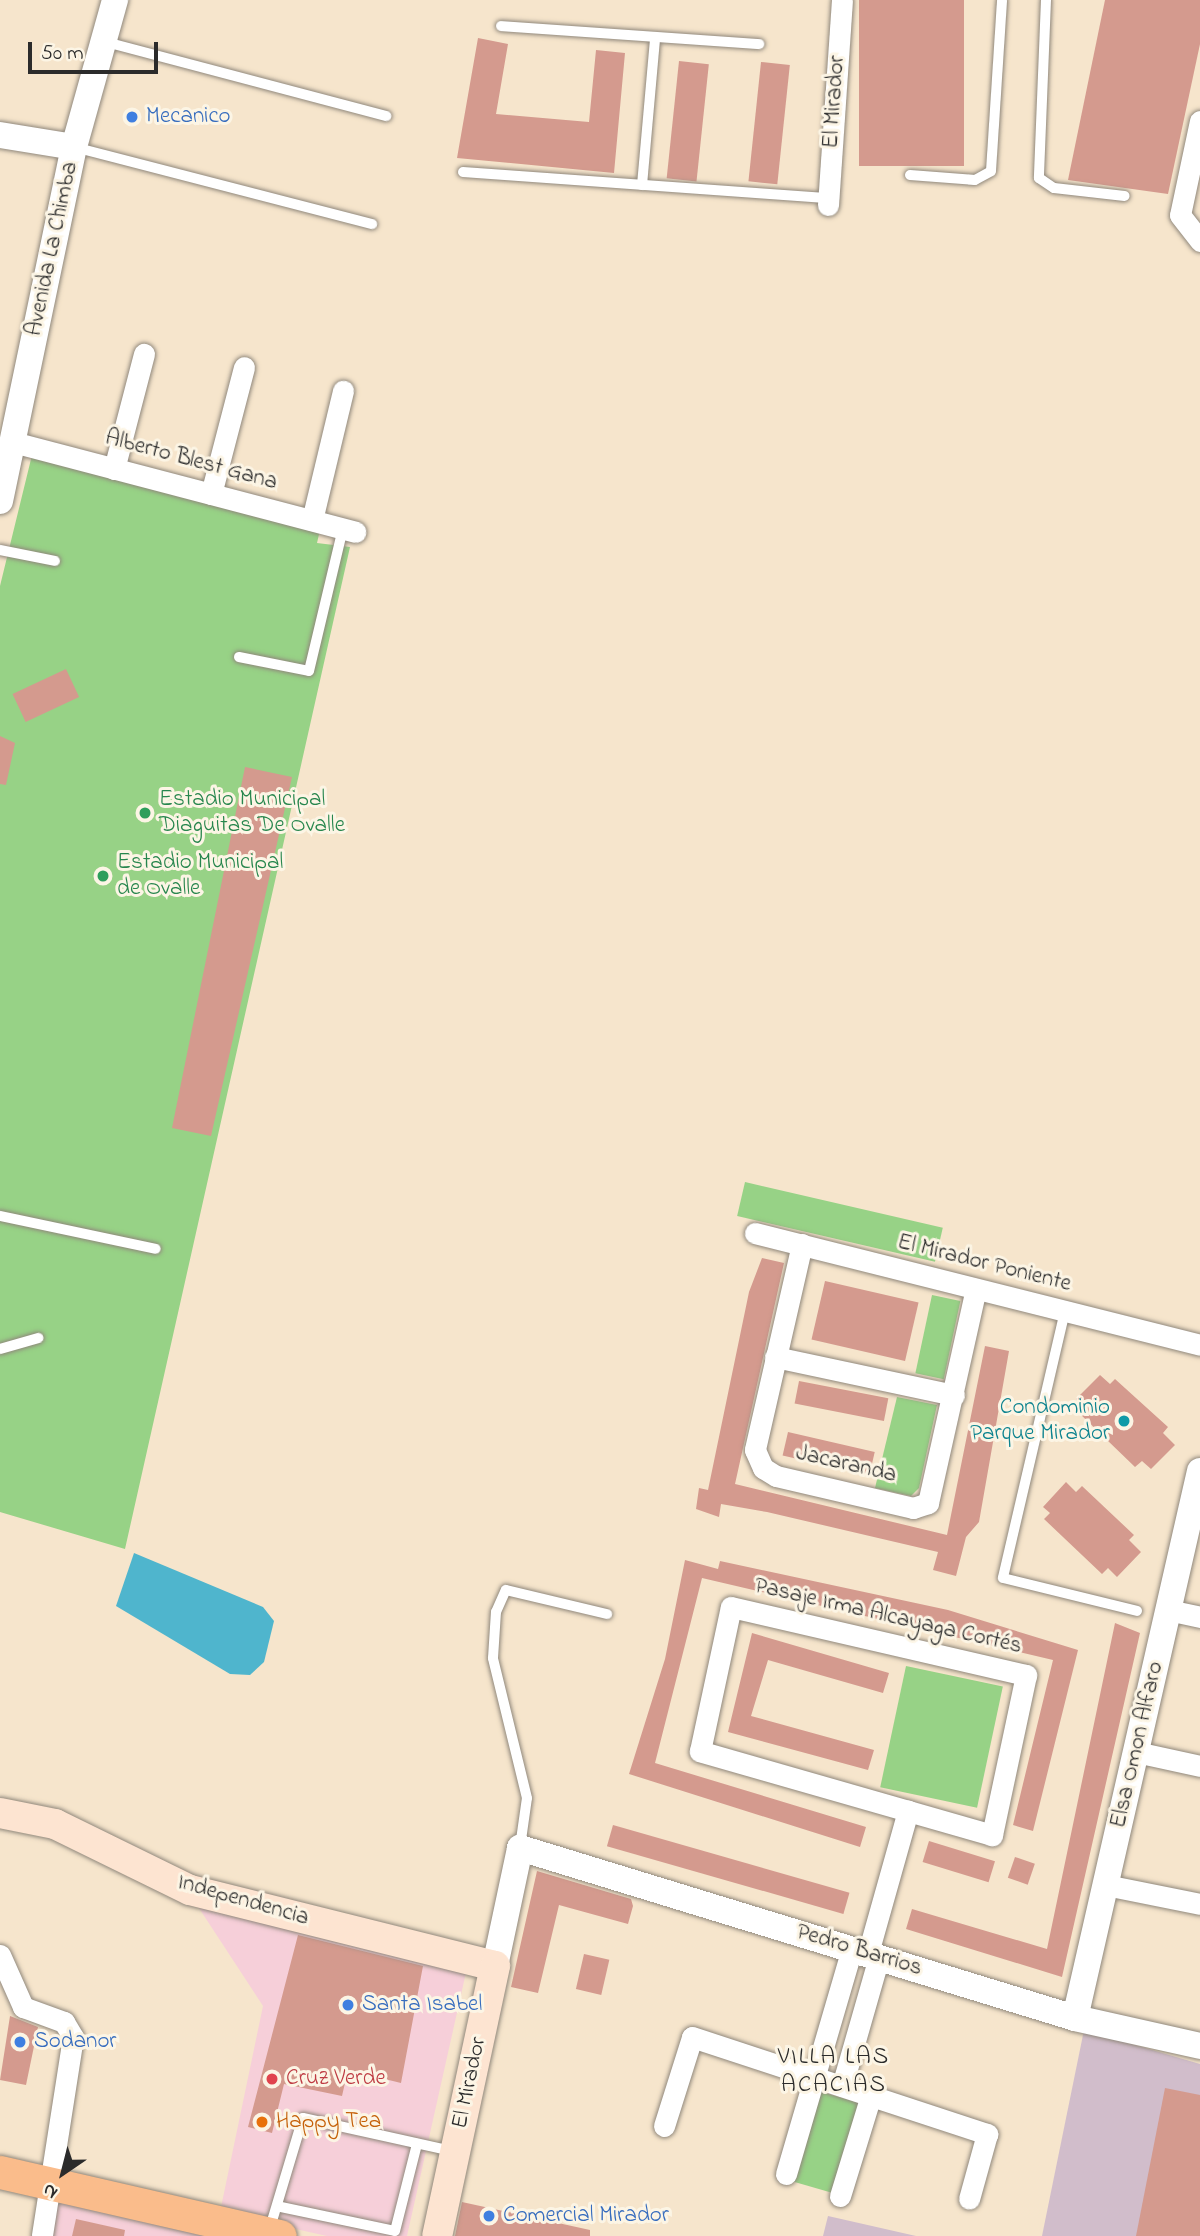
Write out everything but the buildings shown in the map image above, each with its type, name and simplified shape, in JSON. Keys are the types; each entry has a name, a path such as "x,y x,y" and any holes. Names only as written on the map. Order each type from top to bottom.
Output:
{"main road":[{"name":"Independencia","path":"0,1813 55,1824 190,1891 495,1966"},
{"name":"El Mirador","path":"437,2236 495,1966"},
{"path":"0,2172 276,2225"}],"street":[{"name":"Avenida La Chimba","path":"0,501 10,431 74,146 106,42 115,0"},
{"name":"El Mirador","path":"829,201 842,0"},
{"path":"1200,121 1180,215 1200,241"},
{"path":"0,135 74,146"},
{"path":"114,469 144,354"},
{"path":"211,494 244,367"},
{"path":"312,520 343,391"},
{"name":"Alberto Blest Gana","path":"10,431 114,469 349,530"},
{"name":"El Mirador Poniente","path":"755,1233 1200,1345"},
{"name":"Jacaranda","path":"802,1244 755,1450 763,1468 913,1508 928,1503 932,1492 976,1289"},
{"path":"775,1357 954,1395"},
{"name":"Elsa Omon Alfaro","path":"1075,2018 1168,1610 1196,1503 1200,1471"},
{"name":"Pasaje Irma Alcayaga Cortés","path":"732,1607 1026,1675 992,1835 908,1811 700,1751 732,1607"},
{"path":"1168,1610 1200,1617"},
{"path":"1136,1752 1200,1766"},
{"path":"786,2174 816,2078 866,1953 908,1811"},
{"name":"El Mirador","path":"495,1966 520,1848"},
{"name":"Pedro Barrios","path":"520,1848 1075,2018 1200,2046"},
{"path":"1106,1885 1200,1904"},
{"path":"842,2086 866,1953"},
{"path":"0,1955 23,2007 64,2022 73,2037 42,2236"},
{"path":"664,2126 692,2037 987,2134 968,2199"},
{"path":"840,2196 871,2095"}],"lane":[{"path":"910,175 975,180 991,171 1002,0"},
{"path":"1046,0 1039,178 1054,188 1125,196"},
{"path":"501,26 759,44"},
{"path":"642,185 655,38"},
{"path":"106,42 386,116"},
{"path":"74,146 372,224"},
{"path":"463,172 829,201"},
{"path":"239,657 309,671 349,530"},
{"path":"0,550 55,561"},
{"path":"0,1216 156,1249"},
{"path":"1065,1311 1003,1578 1137,1611"},
{"path":"0,1349 38,1338"},
{"path":"520,1848 527,1798 493,1658 496,1612 506,1590 607,1614"},
{"path":"417,2144 395,2231 356,2222 276,2225 303,2118 455,2152"},
{"path":"356,2222 365,2236"}],"shaded area":[{"path":"195,1902 467,1968 407,2236 327,2236 220,2212 263,2006"},
{"path":"1084,2030 1200,2064 1200,2236 1042,2236"},
{"path":"57,2199 209,2236 50,2236"},
{"path":"828,2216 916,2236 823,2236"}],"green space":[{"name":"Estadio Municipal Diaguitas De Ovalle","path":"32,455 320,530 317,543 350,547 125,1549 0,1512 0,586"},
{"path":"745,1182 943,1228 935,1262 737,1216"},
{"path":"932,1295 960,1301 944,1379 915,1373"},
{"path":"897,1397 937,1405 919,1488 911,1496 875,1488"},
{"path":"906,1666 1003,1687 977,1808 880,1787"},
{"path":"818,2091 860,2103 834,2193 792,2181"}],"water":[{"path":"134,1553 263,1607 274,1621 264,1662 250,1675 230,1674 116,1606"}],"place":[{"name":"Mecanico","path":"132,117"},
{"name":"Estadio Municipal Diaguitas De Ovalle","path":"145,813"},
{"name":"Estadio Municipal de Ovalle","path":"103,876"},
{"name":"Condominio Parque Mirador","path":"1124,1421"},
{"name":"Santa Isabel","path":"348,2005"},
{"name":"Sodanor","path":"20,2042"},
{"name":"Cruz Verde","path":"272,2079"},
{"name":"Happy Tea","path":"262,2122"},
{"name":"Comercial Mirador","path":"489,2216"}],"district":[{"name":"VILLA LAS ACACIAS","path":"834,2072"}]}
